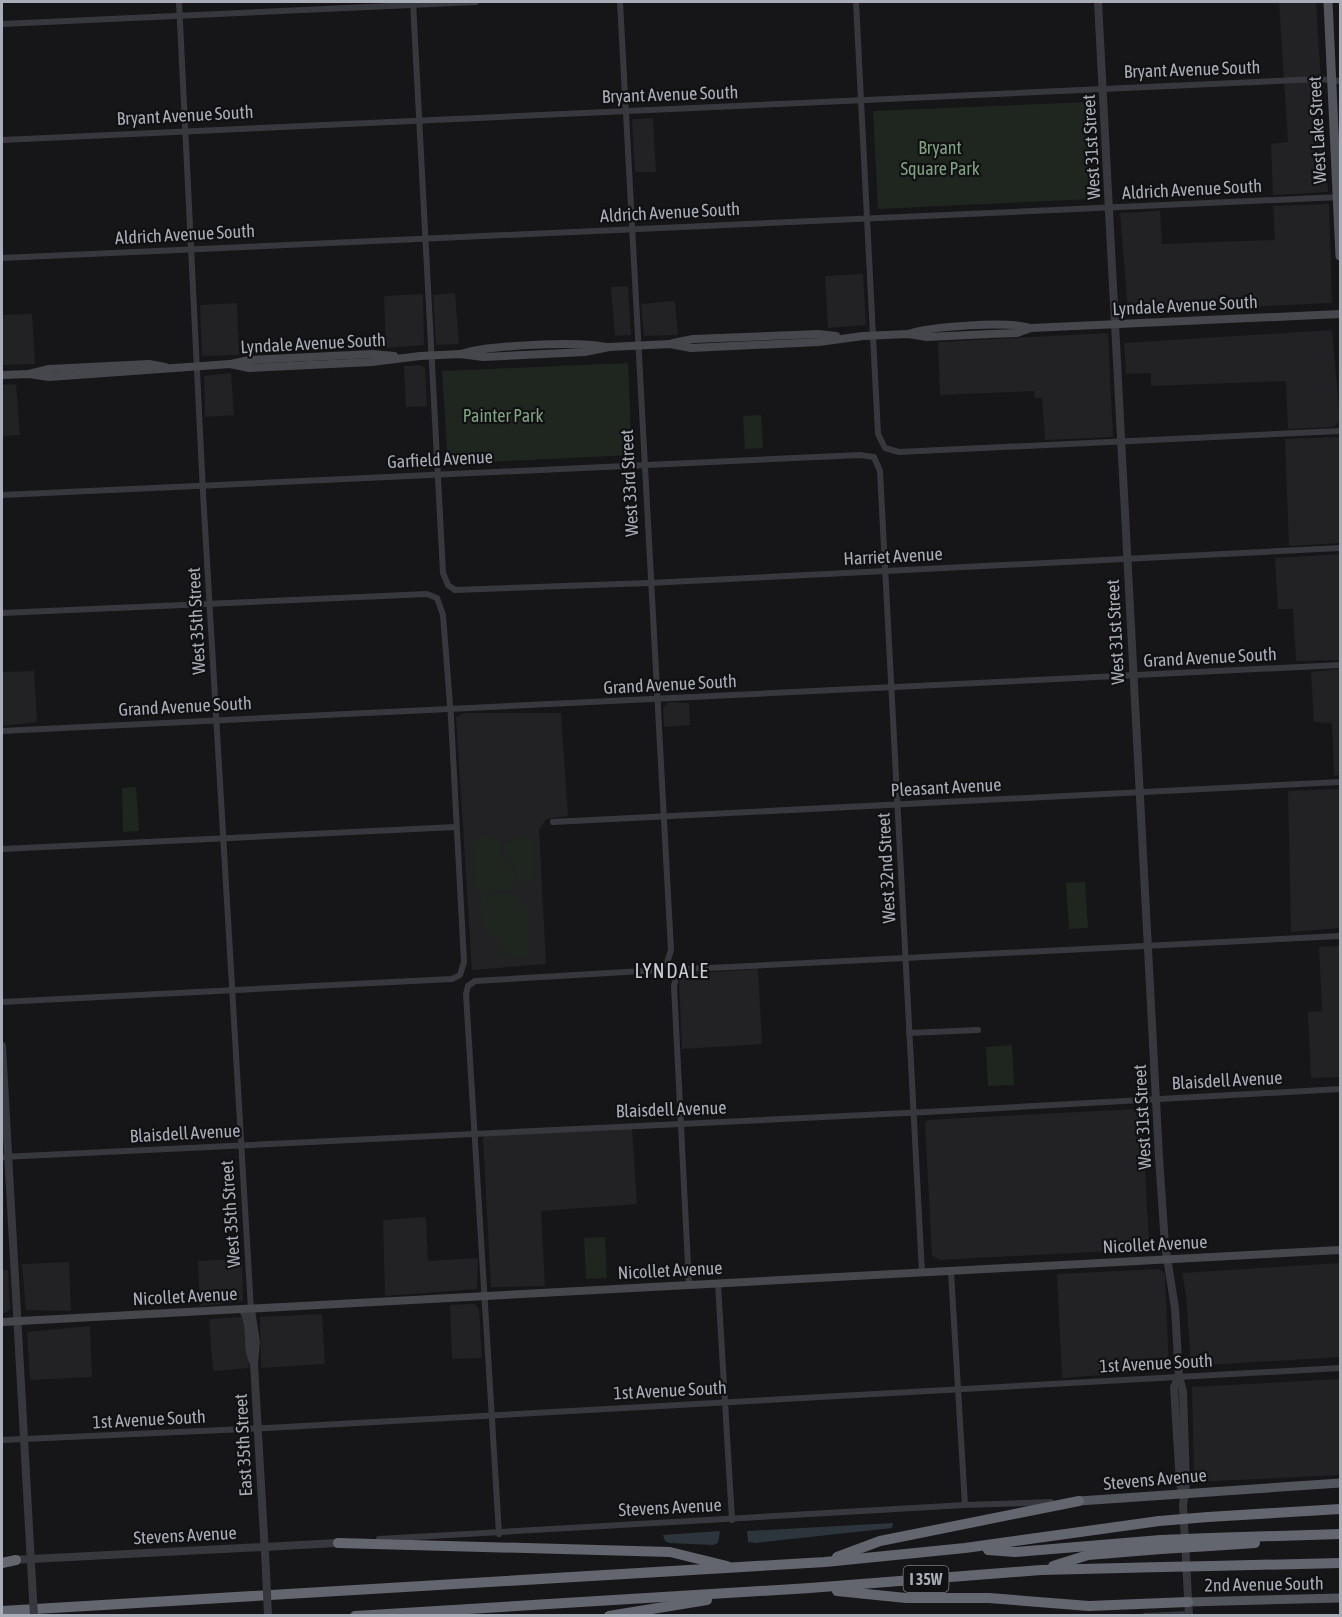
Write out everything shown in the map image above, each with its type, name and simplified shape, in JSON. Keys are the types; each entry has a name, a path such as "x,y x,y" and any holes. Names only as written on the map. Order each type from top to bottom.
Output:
{"highway":[{"path":"825,1562 880,1541 1079,1501"},
{"name":"I 35W","path":"2,1611 825,1562 965,1548 1160,1521 1341,1509"},
{"path":"965,1548 1015,1552 1341,1534"},
{"path":"1210,1542 1341,1541"},
{"path":"338,1543 670,1552 736,1568"},
{"path":"1041,1570 1088,1555 1161,1544"},
{"path":"2,1562 16,1560"},
{"name":"I 35W","path":"355,1616 810,1588 1041,1570 1341,1563"},
{"path":"810,1588 906,1598 989,1598 1089,1606 1188,1602"},
{"path":"609,1616 749,1592"},
{"path":"629,1616 656,1609"}],"main road":[{"name":"West Lake Street","path":"1328,2 1336,81 1341,256"},
{"name":"Lyndale Avenue South","path":"2,375 29,374 49,369 149,364 167,367 230,364 249,368 372,362 397,357 430,355 460,354 483,357 585,352 609,347 670,345 703,347 819,342 841,337 873,335 908,334 927,337 1017,333 1031,328 1341,314"},
{"name":"Nicollet Avenue","path":"2,1322 485,1298 1341,1250"},
{"name":"Stevens Avenue","path":"1079,1501 1341,1483"},
{"name":"2nd Avenue South","path":"1188,1602 1341,1598"}],"street":[{"name":"West 35th Street","path":"178,2 224,838 247,1310"},
{"path":"2,24 413,3 476,2"},
{"name":"West 33rd Street","path":"474,1133 466,994 468,986 475,981 659,970 667,963 671,950 649,583 620,2"},
{"path":"856,2 878,434 885,448 899,453 1341,431"},
{"name":"West 31st Street","path":"1098,2 1156,1099 1167,1260 1175,1308 1179,1377 1183,1391 1189,1615"},
{"path":"413,3 436,475"},
{"name":"Bryant Avenue South","path":"2,140 1103,88 1318,79 1336,81"},
{"name":"Aldrich Avenue South","path":"2,258 1339,197"},
{"name":"Garfield Avenue","path":"2,495 860,455 874,457 878,462"},
{"name":"West 32nd Street","path":"878,462 922,1273"},
{"name":"Harriet Avenue","path":"436,475 442,573 448,585 464,591 1341,548"},
{"path":"2,613 427,594 437,598 443,615 464,962 460,975 452,979 2,1002"},
{"name":"Grand Avenue South","path":"2,731 216,719 450,711 1341,665"},
{"name":"Pleasant Avenue","path":"553,822 1341,782"},
{"path":"2,849 456,827"},
{"path":"689,1286 674,986 677,974 688,969 1341,936"},
{"path":"909,1034 978,1030"},
{"path":"2,1046 5,1157 34,1616"},
{"name":"Blaisdell Avenue","path":"5,1157 914,1113 1341,1089"},
{"path":"474,1133 499,1534"},
{"path":"951,1272 965,1505"},
{"path":"718,1284 732,1520"},
{"name":"East 35th Street","path":"247,1310 256,1342 254,1364 268,1616"},
{"name":"1st Avenue South","path":"2,1440 258,1429 1341,1368"},
{"name":"Stevens Avenue","path":"16,1560 499,1534 965,1505 1079,1501"},
{"name":"2nd Avenue South","path":"1145,1616 1189,1615"}],"shaded area":[{"path":"1279,2 1316,2 1328,192 1273,195 1271,144 1288,142"},
{"path":"653,118 656,172 635,172 632,119"},
{"path":"1329,204 1332,303 1128,312 1120,213 1160,211 1162,244 1275,240 1273,206"},
{"path":"863,274 866,325 828,328 825,276"},
{"path":"628,286 631,335 615,336 611,287"},
{"path":"455,293 459,344 436,345 433,295"},
{"path":"423,294 424,345 386,348 384,296"},
{"path":"675,301 678,335 644,336 641,304"},
{"path":"237,303 239,355 202,356 200,305"},
{"path":"32,314 35,364 2,365 2,315"},
{"path":"1332,330 1340,421 1334,427 1288,429 1286,381 1151,386 1151,373 1126,374 1124,343"},
{"path":"1108,333 1113,437 1045,440 1042,398 1035,398 1034,391 940,395 938,342"},
{"path":"420,365 425,368 427,406 406,407 404,366"},
{"path":"231,373 234,415 205,417 204,376"},
{"path":"16,384 20,435 2,436 2,385"},
{"path":"1340,438 1340,543 1289,546 1285,439"},
{"path":"1340,554 1340,660 1296,661 1293,609 1278,609 1275,558"},
{"path":"1340,669 1340,775 1334,776 1332,723 1314,722 1311,672"},
{"path":"34,671 37,722 2,726 2,672"},
{"path":"668,702 689,703 690,725 664,727 663,708"},
{"path":"464,713 561,713 568,816 546,819 539,830 546,964 472,970 456,717"},
{"path":"1340,789 1340,928 1291,932 1288,791"},
{"path":"1340,946 1340,1077 1311,1078 1308,1012 1322,1011 1319,947"},
{"path":"758,969 762,1044 682,1049 679,977 684,974"},
{"path":"1137,1109 1142,1114 1149,1245 1147,1249 939,1260 932,1255 925,1123 928,1120"},
{"path":"632,1129 637,1204 541,1211 545,1286 491,1287 483,1138 487,1135"},
{"path":"426,1217 428,1261 478,1258 477,1289 385,1296 383,1220"},
{"path":"242,1259 243,1301 200,1306 198,1261"},
{"path":"69,1262 71,1311 26,1310 22,1264"},
{"path":"1340,1263 1340,1357 1191,1366 1186,1295 1182,1273"},
{"path":"1159,1269 1165,1274 1169,1370 1062,1378 1057,1274"},
{"path":"2,1270 8,1270 10,1310 2,1314"},
{"path":"474,1304 479,1309 482,1358 452,1359 450,1305"},
{"path":"322,1314 325,1364 261,1368 260,1317"},
{"path":"241,1317 247,1323 249,1368 213,1371 209,1319"},
{"path":"90,1326 92,1377 30,1380 27,1332"},
{"path":"1340,1379 1340,1475 1194,1482 1192,1387"},
{"path":"893,1523 892,1528 748,1542 747,1531"},
{"path":"720,1531 718,1543 713,1545 670,1543 665,1541 663,1535"}],"green space":[{"name":"Bryant Square Park","path":"1088,102 1093,199 878,209 873,111"},
{"name":"Painter Park","path":"628,363 632,455 448,464 442,371"},
{"path":"761,415 763,448 745,449 743,416"},
{"path":"136,787 139,831 123,832 122,788"},
{"path":"521,836 529,838 534,846 533,882 520,883 513,864 506,856 506,844"},
{"path":"503,837 500,853 515,874 514,890 476,892 473,838"},
{"path":"1085,882 1088,928 1069,929 1066,883"},
{"path":"513,893 528,911 530,952 525,958 506,956 500,941 483,926 480,895"},
{"path":"1012,1045 1014,1085 988,1086 986,1047"},
{"path":"605,1237 607,1278 586,1279 584,1238"}],"district":[{"name":"LYNDALE","path":"672,970"}]}
